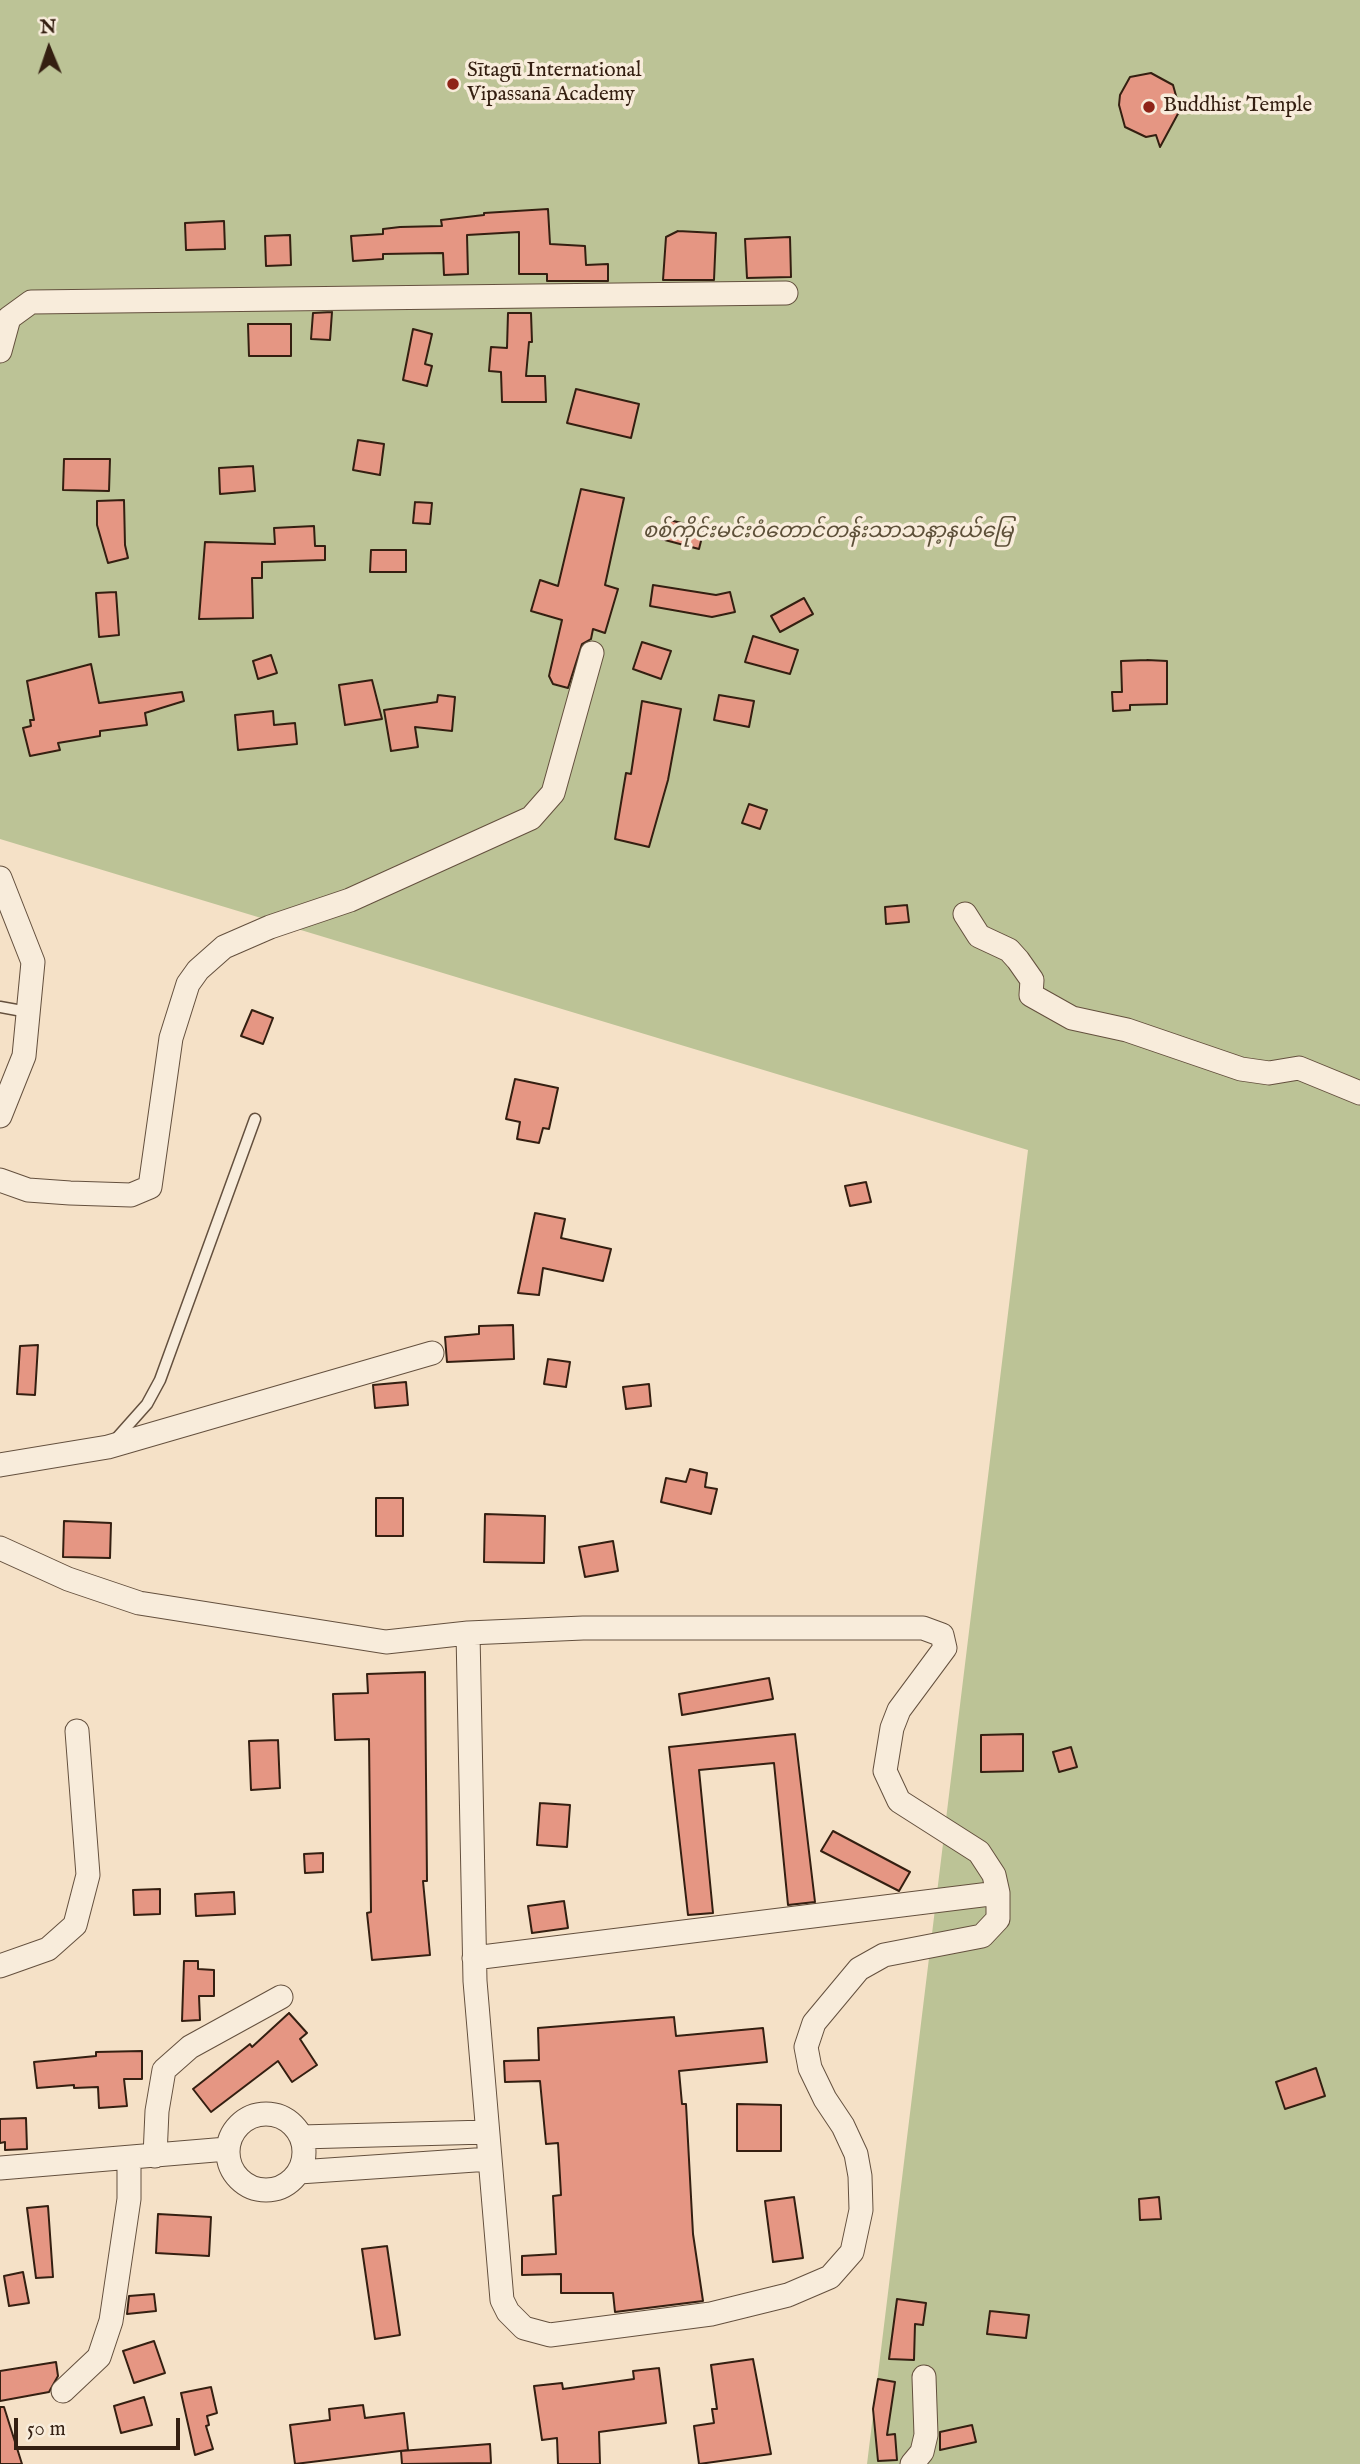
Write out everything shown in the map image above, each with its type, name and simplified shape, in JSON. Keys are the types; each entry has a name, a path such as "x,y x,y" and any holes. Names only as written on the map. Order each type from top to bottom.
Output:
{"street":[{"path":"0,351 9,318 31,302 786,293"},
{"path":"0,1180 28,1190 71,1193 131,1195 150,1187 171,1038 188,984 198,970 224,947 270,927 350,900 531,818 553,793 592,653"},
{"path":"0,878 33,962 23,1056 0,1116"},
{"path":"965,914 979,936 1009,950 1018,960 1032,980 1031,995 1072,1018 1127,1030 1241,1069 1269,1073 1299,1068 1360,1093"},
{"path":"0,915 33,962"},
{"path":"0,1465 108,1447 432,1353"},
{"path":"0,1548 105,1593 169,1610 386,1642 468,1633 583,1628 923,1629 942,1635 945,1648 899,1710 891,1728 885,1771 898,1801 979,1852 994,1875 998,1893 998,1919 982,1936 884,1955 859,1969 814,2023 806,2047 810,2068 856,2154 860,2176 861,2210 852,2252 830,2277 788,2295 711,2314 550,2335 524,2328 502,2300 474,1958 468,1633"},
{"path":"0,1966 48,1949 75,1925 88,1875 77,1731"},
{"path":"474,1958 998,1893"},
{"path":"155,2156 157,2111 164,2070 190,2047 281,1997"},
{"path":"260,2115 284,2119 301,2137 304,2155 299,2172 287,2184 271,2190 254,2189 239,2180 230,2166 227,2149 233,2133 244,2121 260,2115"},
{"path":"301,2137 487,2132"},
{"path":"0,2168 227,2149"},
{"path":"63,2391 99,2357 111,2320 129,2199 129,2158"},
{"path":"299,2172 490,2159"},
{"path":"912,2464 922,2452 926,2435 925,2377"}],"lane":[{"path":"0,1007 28,1012"},
{"path":"108,1447 147,1404 160,1380 255,1119"}],"green space":[{"name":"စစ်ကိုင်းမင်းဝံတောင်တန်းသာသနာ့နယ်မြေ","path":"0,0 1360,0 1360,2464 867,2464 1028,1150 0,839"}],"building":[{"name":"Buddhist Temple","path":"1151,73 1173,85 1180,110 1160,147 1156,135 1146,137 1125,127 1119,105 1120,95 1130,77"},
{"path":"548,209 550,244 585,246 586,265 608,264 608,281 547,281 547,274 519,274 519,232 467,235 468,274 444,275 443,253 383,254 383,259 353,261 351,236 383,234 383,229 400,227 442,226 441,220 484,213"},
{"path":"224,221 225,249 186,250 185,223"},
{"path":"678,231 716,233 714,280 663,280 666,237"},
{"path":"290,235 291,265 266,266 265,236"},
{"path":"790,237 791,277 747,278 745,239"},
{"path":"332,312 330,340 311,339 313,313"},
{"path":"508,313 531,313 532,342 529,342 526,376 545,376 546,402 502,402 501,372 489,371 491,347 507,348"},
{"path":"248,324 291,324 291,356 249,356"},
{"path":"413,329 432,334 425,364 432,366 427,386 403,380"},
{"path":"576,389 639,404 631,438 567,423"},
{"path":"358,440 384,444 380,475 353,470"},
{"path":"64,459 110,459 109,491 63,490"},
{"path":"253,466 255,491 220,494 219,468"},
{"path":"581,489 624,498 605,585 618,589 605,633 593,629 591,639 582,644 568,688 553,684 549,676 562,620 531,611 540,580 558,586"},
{"path":"124,500 128,558 108,563 97,525 97,501"},
{"path":"415,502 432,503 430,524 413,523"},
{"path":"666,519 704,529 699,549 661,539"},
{"path":"314,526 315,546 325,546 325,560 262,562 262,578 252,578 253,618 199,619 205,542 275,544 274,528"},
{"path":"371,550 406,550 406,572 370,572"},
{"path":"653,585 716,595 730,592 735,612 712,617 650,606"},
{"path":"116,592 119,635 99,637 96,593"},
{"path":"804,598 813,614 780,632 771,616"},
{"path":"753,636 798,650 790,674 745,662"},
{"path":"642,642 671,651 661,679 633,669"},
{"path":"271,655 277,673 258,679 253,661"},
{"path":"1121,661 1167,661 1167,704 1130,705 1130,710 1113,711 1112,692 1122,692"},
{"path":"91,664 99,703 182,692 184,701 145,713 147,725 100,731 100,736 58,743 60,750 30,756 23,728 31,726 30,720 34,720 27,681"},
{"path":"372,680 382,719 345,725 339,685"},
{"path":"438,695 455,697 452,731 415,727 418,747 391,751 384,710 437,702"},
{"path":"719,695 754,701 749,727 714,720"},
{"path":"642,701 681,709 668,780 649,847 615,839 626,773 631,774"},
{"path":"273,711 274,725 295,723 297,744 238,750 235,715"},
{"path":"749,804 767,810 760,829 742,823"},
{"path":"907,905 909,922 886,924 885,907"},
{"path":"252,1010 273,1018 263,1044 241,1036"},
{"path":"515,1079 558,1088 549,1129 543,1128 539,1143 517,1139 520,1122 506,1119"},
{"path":"866,1182 871,1202 850,1206 845,1186"},
{"path":"535,1213 565,1219 561,1238 611,1249 603,1281 543,1268 539,1295 518,1293"},
{"path":"513,1325 514,1359 447,1362 445,1337 479,1334 479,1326"},
{"path":"38,1345 35,1395 17,1394 20,1346"},
{"path":"548,1359 570,1362 566,1387 544,1384"},
{"path":"406,1382 408,1405 375,1408 373,1385"},
{"path":"649,1384 651,1406 626,1409 623,1387"},
{"path":"690,1469 707,1473 705,1487 717,1489 711,1514 661,1502 666,1478 686,1482"},
{"path":"376,1498 403,1498 403,1536 376,1536"},
{"path":"485,1514 545,1516 544,1563 484,1562"},
{"path":"64,1521 111,1523 110,1558 63,1557"},
{"path":"613,1541 618,1571 585,1577 579,1547"},
{"path":"425,1672 427,1881 423,1881 430,1955 372,1960 367,1913 371,1912 369,1739 335,1740 333,1694 368,1693 367,1674"},
{"path":"769,1678 773,1699 682,1715 679,1694"},
{"path":"795,1734 815,1902 788,1905 774,1763 699,1770 713,1913 688,1915 669,1747"},
{"path":"1023,1734 1023,1771 981,1772 981,1735"},
{"path":"278,1740 280,1788 251,1790 249,1741"},
{"path":"1071,1747 1077,1767 1059,1772 1053,1752"},
{"path":"540,1803 570,1805 567,1847 537,1845"},
{"path":"833,1831 910,1872 899,1891 821,1851"},
{"path":"323,1853 323,1872 305,1873 304,1854"},
{"path":"160,1889 160,1914 134,1915 133,1890"},
{"path":"234,1892 235,1914 196,1916 195,1894"},
{"path":"564,1901 568,1928 532,1933 528,1906"},
{"path":"184,1961 198,1961 198,1969 214,1970 214,1996 199,1996 200,2020 182,2021"},
{"path":"289,2013 307,2033 300,2039 317,2065 292,2082 278,2061 211,2112 193,2089 250,2044 252,2047"},
{"path":"674,2017 676,2036 763,2028 767,2062 679,2071 682,2104 686,2104 693,2234 703,2301 615,2312 613,2293 561,2293 561,2274 522,2275 522,2256 556,2254 553,2196 561,2195 558,2143 546,2144 540,2081 505,2082 504,2061 539,2060 538,2028"},
{"path":"142,2051 142,2079 124,2079 127,2106 99,2108 98,2087 74,2088 74,2085 37,2088 34,2062 96,2056 96,2052"},
{"path":"1316,2068 1325,2096 1285,2109 1276,2082"},
{"path":"737,2104 781,2105 781,2151 737,2151"},
{"path":"26,2118 27,2149 5,2150 5,2142 0,2143 0,2119"},
{"path":"794,2197 803,2258 773,2262 765,2201"},
{"path":"1159,2197 1161,2219 1140,2220 1139,2199"},
{"path":"48,2206 53,2277 36,2278 27,2208"},
{"path":"158,2214 211,2217 209,2256 156,2253"},
{"path":"387,2246 400,2335 375,2339 362,2249"},
{"path":"23,2272 29,2303 9,2306 4,2276"},
{"path":"154,2294 156,2311 127,2314 129,2296"},
{"path":"897,2299 926,2303 923,2325 915,2324 914,2360 889,2359"},
{"path":"990,2311 1029,2315 1026,2338 987,2334"},
{"path":"154,2341 165,2373 134,2383 123,2351"},
{"path":"753,2359 771,2454 699,2464 694,2426 714,2423 712,2409 717,2409 711,2365"},
{"path":"56,2362 58,2376 49,2392 0,2401 0,2371"},
{"path":"659,2368 666,2423 599,2432 600,2464 558,2464 557,2438 542,2440 534,2386 562,2383 563,2389 634,2379 633,2371"},
{"path":"878,2379 895,2382 887,2435 895,2434 897,2460 878,2461 873,2409"},
{"path":"211,2387 217,2413 207,2416 209,2425 206,2426 213,2449 195,2455 181,2393"},
{"path":"144,2397 152,2425 121,2433 114,2406"},
{"path":"363,2405 365,2418 404,2413 408,2450 295,2464 290,2425 330,2420 329,2409"},
{"path":"0,2407 4,2407 22,2464 0,2464"},
{"path":"972,2425 976,2442 940,2450 940,2432"},
{"path":"490,2444 491,2463 402,2464 401,2451"}],"place":[{"name":"Sītagū International Vipassanā Academy","path":"453,84"},
{"name":"Buddhist Temple","path":"1149,107"}]}
